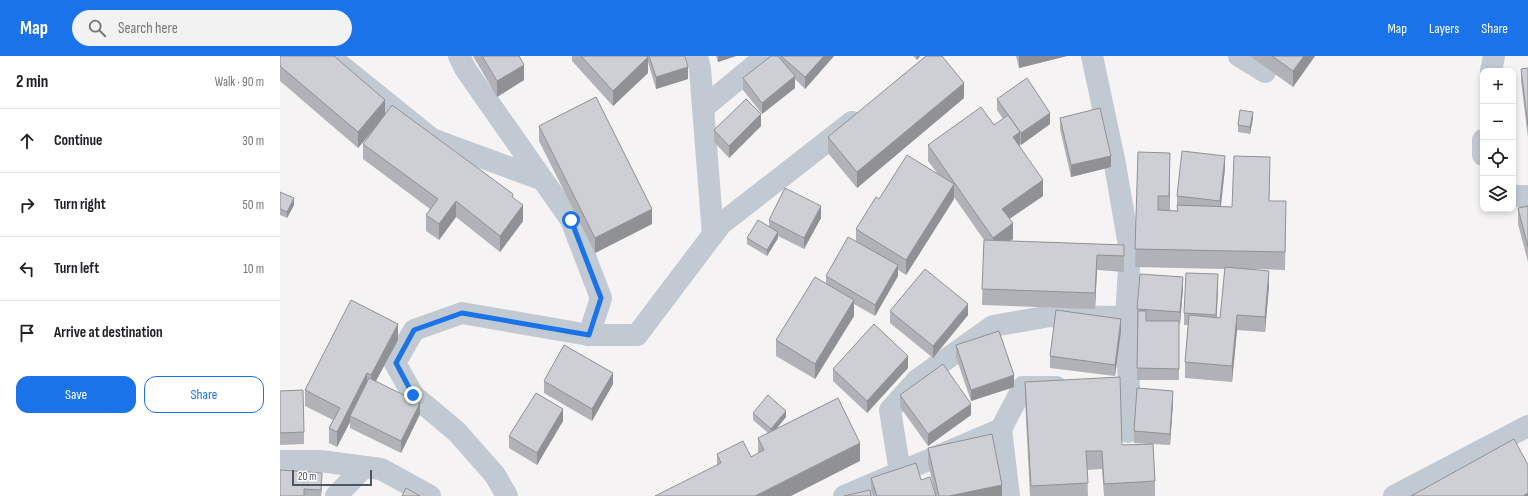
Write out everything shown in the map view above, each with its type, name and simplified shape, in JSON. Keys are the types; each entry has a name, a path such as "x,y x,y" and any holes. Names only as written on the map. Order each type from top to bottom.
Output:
{"street":[{"path":"329,56 432,139 543,180"},
{"path":"459,56 466,70 571,220 601,298 589,335"},
{"path":"697,56 700,69 713,234"},
{"path":"703,108 766,56"},
{"path":"1092,56 1114,159 1130,251 1126,317 1129,387 1128,432"},
{"path":"1240,56 1265,72"},
{"path":"1492,68 1494,56"},
{"path":"507,496 495,475 458,432 413,395 396,363 414,330 462,313 589,335 637,335 721,224 869,109"},
{"path":"1516,196 1528,196"},
{"path":"900,472 890,410 917,380 993,326 1050,316 1126,317"},
{"path":"1009,496 1001,429 1023,387 1076,387"},
{"path":"1106,387 1129,387"},
{"path":"1394,496 1528,426"},
{"path":"844,496 1001,429"},
{"path":"280,461 320,461 381,469 430,496"},
{"path":"336,496 364,467"}],"building":[{"path":"280,56 334,56 385,100 358,132 280,66"},
{"path":"482,56 519,56 524,65 497,81"},
{"path":"581,56 646,56 648,57 613,91"},
{"path":"649,56 685,56 688,67 656,77"},
{"path":"771,56 778,56 795,76 762,103 743,78"},
{"path":"781,56 824,56 805,77"},
{"path":"926,56 942,56 964,83 857,172 828,137"},
{"path":"1272,56 1304,56 1293,71"},
{"path":"1528,68 1528,126 1521,69"},
{"path":"1027,78 1050,113 1021,133 997,99"},
{"path":"596,97 652,209 595,238 539,126"},
{"path":"746,99 761,114 729,146 714,130"},
{"path":"392,105 513,194 512,197 523,205 500,236 456,201 439,224 426,215 438,199 363,144"},
{"path":"981,107 994,125 1008,115 1020,132 1013,137 1043,180 1002,209 1013,223 993,238 928,145"},
{"path":"1100,108 1111,156 1071,165 1060,118"},
{"path":"1240,110 1253,112 1250,127 1238,125"},
{"path":"1182,151 1225,156 1220,201 1177,196"},
{"path":"1138,152 1170,153 1169,196 1158,196 1158,210 1178,211 1177,205 1232,207 1234,156 1270,157 1269,201 1286,201 1285,252 1135,249"},
{"path":"907,155 954,184 906,260 856,229 876,197 879,199"},
{"path":"785,188 821,206 804,238 769,220"},
{"path":"280,192 294,198 287,212 280,209"},
{"path":"1528,206 1528,247 1518,208"},
{"path":"758,220 778,232 767,250 747,238"},
{"path":"848,237 898,265 875,305 826,276"},
{"path":"984,240 1124,245 1124,256 1097,255 1095,293 982,289"},
{"path":"1225,267 1269,271 1265,317 1237,315 1232,366 1185,362 1189,315 1220,318"},
{"path":"925,269 968,304 933,346 890,311"},
{"path":"1186,273 1218,274 1216,315 1184,313"},
{"path":"1140,274 1183,277 1180,312 1137,309"},
{"path":"815,277 854,300 815,364 776,340"},
{"path":"351,300 398,324 371,375 367,373 337,432 329,428 340,408 305,390"},
{"path":"1056,310 1121,319 1115,365 1050,356"},
{"path":"1138,311 1146,311 1146,321 1179,321 1179,369 1137,368"},
{"path":"874,324 908,356 867,401 833,369"},
{"path":"999,331 1014,375 971,390 956,345"},
{"path":"564,345 613,373 592,409 544,381"},
{"path":"943,364 971,404 928,434 900,395"},
{"path":"1120,377 1122,445 1153,444 1155,481 1104,484 1102,451 1086,451 1088,483 1031,486 1025,382"},
{"path":"369,378 420,403 401,441 350,416"},
{"path":"1137,388 1173,391 1170,434 1134,431"},
{"path":"303,390 304,432 280,433 280,391"},
{"path":"536,393 563,409 537,453 509,436"},
{"path":"768,395 786,411 771,429 753,413"},
{"path":"838,398 860,443 755,496 655,496 721,463 717,454 743,441 751,457 764,450 758,438"},
{"path":"992,434 1002,485 949,496 939,496 928,448"},
{"path":"1514,439 1528,465 1528,493 1523,496 1411,496"},
{"path":"916,463 921,480 930,477 936,496 877,496 871,478"},
{"path":"280,470 322,473 321,490 304,489 304,496 280,496"},
{"path":"406,488 420,496 402,496"},
{"path":"870,490 871,496 844,496"}],"route":[{"path":"413,395 396,363 414,330 462,313 589,335 601,298 571,220"}]}
